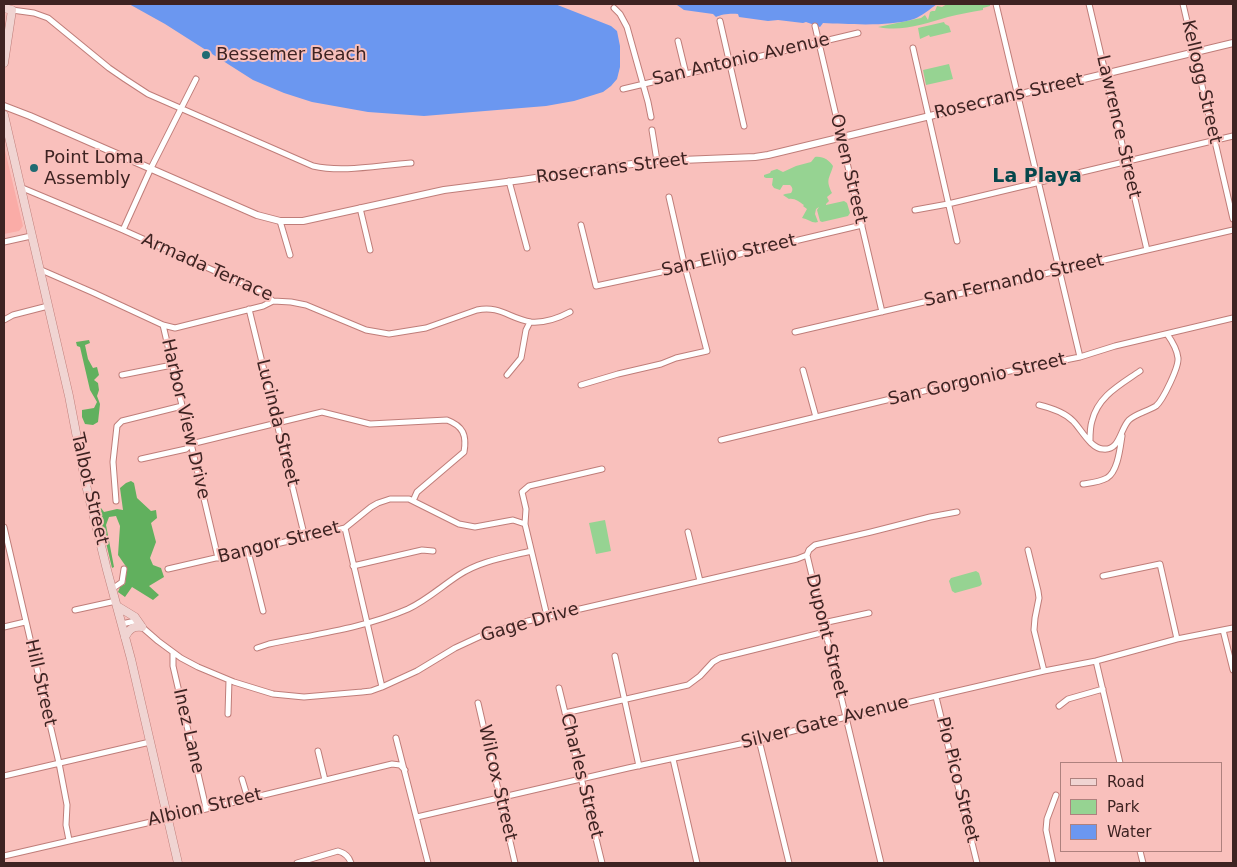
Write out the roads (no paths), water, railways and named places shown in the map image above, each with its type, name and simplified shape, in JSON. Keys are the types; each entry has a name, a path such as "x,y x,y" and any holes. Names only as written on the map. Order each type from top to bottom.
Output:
{"main road":[{"path":"4,64 10,7"},
{"name":"Talbot Street","path":"4,114 68,396 86,485 122,624 178,863"},
{"path":"116,603 135,617 142,627 132,628 125,637"}],"street":[{"path":"996,4 1080,356"},
{"name":"Lawrence Street","path":"1089,4 1147,250"},
{"name":"Kellogg Street","path":"1183,4 1233,219"},
{"path":"10,7 34,12 48,18 109,68 148,94 313,166 325,169 345,169 411,162"},
{"path":"614,8 628,27 651,117"},
{"path":"720,21 744,126"},
{"name":"Owen Street","path":"815,26 882,312"},
{"name":"San Antonio Avenue","path":"623,89 858,33"},
{"path":"678,41 686,74"},
{"name":"Rosecrans Street","path":"4,106 246,211 268,219 292,222 315,219 444,190 657,161 755,157 1233,43"},
{"path":"913,48 957,241"},
{"path":"123,230 150,168 196,79"},
{"path":"652,130 657,161"},
{"path":"915,210 1039,183 1233,136"},
{"path":"509,182 527,248"},
{"name":"Armada Terrace","path":"20,187 123,230 264,293 273,300 306,305 366,330 389,334 426,328 485,308 494,309 530,322 549,321 570,312"},
{"path":"581,385 707,351 669,197"},
{"path":"360,208 370,250"},
{"path":"280,221 290,255"},
{"name":"San Elijo Street","path":"581,225 596,286 862,225"},
{"name":"San Fernando Street","path":"795,332 1233,230"},
{"path":"4,242 31,236"},
{"name":"Harbor View Drive","path":"39,269 163,325 218,558"},
{"path":"163,325 175,328 263,306 273,300"},
{"path":"4,320 13,315 48,306"},
{"name":"Lucinda Street","path":"250,309 305,538"},
{"name":"San Gorgonio Street","path":"721,440 1080,356 1233,318"},
{"path":"506,375 521,358 526,330 530,322"},
{"path":"1039,405 1053,408 1065,415 1073,421 1094,446 1100,450 1108,450 1114,446 1129,420 1153,408 1159,403 1166,391 1178,364 1178,357 1173,342 1167,334"},
{"path":"122,375 172,365"},
{"path":"803,370 816,417"},
{"path":"1090,441 1091,422 1102,400 1111,391 1140,371"},
{"path":"116,501 113,462 117,426 122,421 182,406"},
{"path":"141,459 186,449 191,444 322,412 370,424 447,420 457,424 461,429 465,443 464,452 418,492 413,500"},
{"path":"1083,484 1105,479 1113,473 1124,428"},
{"path":"547,616 525,524 526,509 522,492 529,486 602,469"},
{"name":"Bangor Street","path":"168,569 345,528 371,506 390,499 413,500 459,524 475,528 513,520 525,524"},
{"name":"Gage Drive","path":"142,627 173,653 198,667 229,680 273,694 304,697 362,692 382,687 417,671 454,648 483,635 528,621 797,559 807,555 809,550 815,546 957,512"},
{"name":"Hill Street","path":"4,528 59,763 67,805 66,825 69,840"},
{"path":"345,528 382,687"},
{"path":"688,532 700,581"},
{"path":"354,566 422,550 433,551"},
{"path":"1028,550 1038,590 1039,598 1034,618 1034,630 1044,671"},
{"path":"248,551 263,611"},
{"path":"257,648 367,624 409,608 430,597 460,574 474,566 531,551"},
{"name":"Dupont Street","path":"807,555 881,863"},
{"path":"1102,576 1160,564 1177,639"},
{"path":"112,589 122,582 124,569"},
{"path":"74,610 116,603"},
{"path":"823,623 869,613"},
{"path":"122,624 135,621 142,627"},
{"path":"4,627 25,622"},
{"name":"Silver Gate Avenue","path":"417,817 759,740 846,717 1044,671 1096,661 1177,639 1233,628"},
{"path":"1223,630 1233,670"},
{"path":"566,713 688,685 720,658 825,632"},
{"name":"Inez Lane","path":"173,653 173,666 206,808"},
{"path":"615,656 639,766"},
{"path":"1096,661 1120,762"},
{"path":"228,714 229,680"},
{"name":"Charles Street","path":"559,688 602,863"},
{"path":"1059,706 1068,699 1103,689"},
{"name":"Pio Pico Street","path":"936,697 977,863"},
{"name":"Wilcox Street","path":"478,703 515,863"},
{"path":"396,738 428,863"},
{"path":"759,740 789,863"},
{"path":"4,776 150,742"},
{"path":"318,751 324,780"},
{"path":"673,759 697,863"},
{"name":"Albion Street","path":"4,856 392,764 400,765 405,770"},
{"path":"242,779 248,799"},
{"path":"1053,863 1046,830 1047,820 1056,795"},
{"path":"296,863 338,851 343,853 351,862"}],"water":[{"path":"129,4 555,4 611,26 617,31 620,46 620,67 617,79 603,92 574,101 546,106 424,116 368,112 312,102 253,80 165,24"},
{"path":"669,4 937,4 917,18 904,22 868,24 823,23 820,27 806,22 768,21 739,17 738,14 724,14 716,17 713,14 684,10 677,5"}],"place":[{"name":"Bessemer Beach","path":"206,55"},
{"name":"Point Loma Assembly","path":"34,168"}],"district":[{"name":"La Playa","path":"1037,177"}]}
